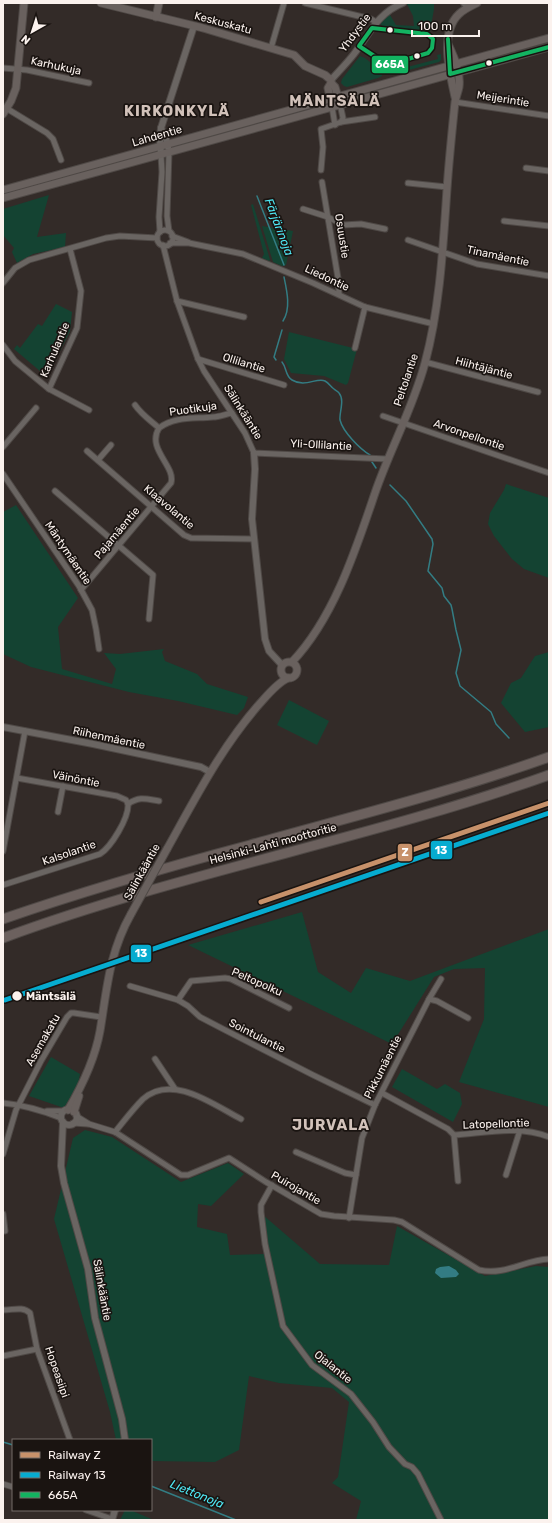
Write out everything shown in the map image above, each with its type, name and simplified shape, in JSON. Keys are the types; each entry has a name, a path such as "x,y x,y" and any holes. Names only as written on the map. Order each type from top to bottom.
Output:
{"highway":[{"name":"Helsinki-Lahti moottoritie","path":"3,919 96,888 166,867 442,792 514,770 549,757"},
{"name":"Helsinki-Lahti moottoritie","path":"3,938 127,896 446,809 549,775"}],"main road":[{"path":"4,111 16,88 19,69 24,3"},
{"name":"Keskuskatu","path":"101,3 194,26 271,48 297,57 305,66 325,75 331,82"},
{"path":"156,17 159,3"},
{"path":"466,5 477,3"},
{"name":"Peltolantie","path":"294,664 334,600 343,580 356,549 387,459 414,397 425,362 434,324 443,252 455,101 459,88 454,73 448,44 448,33 457,16 466,5"},
{"name":"Lahdentie","path":"3,190 549,38"},
{"name":"Lahdentie","path":"3,198 549,47"},
{"path":"331,82 335,87 332,106"},
{"path":"334,97 340,104"},
{"path":"287,662 294,664 297,674 288,678 284,676 282,669 287,662"},
{"name":"Sälinkääntie","path":"272,691 282,669"},
{"name":"Sälinkääntie","path":"70,1112 95,1051 100,1032 106,983 122,931 210,772 243,724 272,691 283,680 288,678"}],"street":[{"path":"271,48 284,3"},
{"path":"305,3 371,19 376,22"},
{"name":"Yhdystie","path":"331,82 354,54 376,22 388,10 403,3"},
{"path":"157,238 160,232 159,217 162,172 160,146 161,128 194,26"},
{"name":"Karhukuja","path":"3,68 43,72 89,83"},
{"name":"Meijerintie","path":"455,101 549,116"},
{"path":"340,104 343,118 341,122"},
{"path":"332,106 335,125"},
{"path":"4,111 47,133 53,140 62,160"},
{"path":"321,170 323,147 321,128 341,122 375,117"},
{"path":"157,238 160,244 163,245 170,243 172,240 167,216 169,152 168,144 161,128"},
{"path":"526,168 549,171"},
{"name":"Osuustie","path":"322,182 340,294"},
{"path":"408,183 447,188"},
{"path":"303,209 328,217 343,226 361,224 385,229"},
{"path":"504,221 549,226"},
{"path":"160,232 164,230 169,231"},
{"path":"3,282 13,270 29,260 113,236 157,238"},
{"name":"Liedontie","path":"172,236 189,243 243,254 340,294 352,302 365,307 434,324"},
{"name":"Tinamäentie","path":"408,240 477,264 549,276"},
{"name":"Liedontie","path":"170,243 189,243"},
{"name":"Sälinkääntie","path":"163,245 178,301 198,360 245,433 254,453 255,469 252,519 253,539 266,645 282,669"},
{"name":"Karhulantie","path":"49,389 77,328 81,291 70,249"},
{"path":"178,301 244,317"},
{"path":"355,348 365,307"},
{"path":"3,345 15,361 49,389 89,410"},
{"name":"Ollilantie","path":"198,360 284,385"},
{"name":"Hiihtäjäntie","path":"425,362 538,392"},
{"name":"Puotikuja","path":"135,405 144,417 154,422 159,428"},
{"path":"3,447 36,408"},
{"name":"Puotikuja","path":"152,506 171,483 173,478 163,461 157,445 156,436 159,428 167,422 176,420 214,417 232,413"},
{"name":"Arvonpellontie","path":"383,416 549,473"},
{"path":"98,460 111,445"},
{"name":"Klaavolantie","path":"88,451 184,535 191,538 253,539"},
{"name":"Yli-Ollilantie","path":"254,453 387,459"},
{"name":"Mäntymäentie","path":"3,474 81,590 92,610 99,649"},
{"path":"55,491 153,575 149,619"},
{"name":"Pajamäentie","path":"81,590 120,546 152,506"},
{"name":"Riihenmäentie","path":"3,727 201,768 210,772"},
{"path":"3,851 25,731"},
{"name":"Väinöntie","path":"17,778 117,796 126,800 128,804"},
{"path":"58,812 63,786"},
{"path":"128,804 139,798 159,802"},
{"name":"Kalsolantie","path":"3,885 100,854 109,847 126,816 128,804"},
{"name":"Peltopolku","path":"178,1000 191,982 225,978 230,979 289,1008"},
{"name":"Pikkumäentie","path":"349,1218 362,1138 375,1105 429,999 441,979"},
{"name":"Sointulantie","path":"130,986 178,1000 200,1016 229,1032 375,1105"},
{"path":"429,999 437,1001 468,1018"},
{"name":"Asemakatu","path":"3,1154 19,1105 41,1061 63,1024 71,1013 101,1017"},
{"path":"156,1059 175,1089"},
{"path":"115,1132 143,1099 151,1093 164,1089 175,1089 194,1094 241,1119"},
{"name":"Latopellontie","path":"382,1093 448,1129 454,1135 520,1130 538,1132 549,1137"},
{"path":"3,1103 47,1111 70,1112"},
{"path":"47,1111 66,1122"},
{"path":"66,1122 70,1112"},
{"path":"66,1122 70,1112"},
{"name":"Puirojantie","path":"70,1112 89,1124"},
{"name":"Sälinkääntie","path":"66,1122 62,1144 61,1166 64,1183 88,1269 95,1318 122,1419 125,1439"},
{"name":"Puirojantie","path":"66,1122 89,1124 115,1132 181,1175 188,1175 229,1158 321,1214 349,1218 394,1220 402,1222 472,1266 486,1272 502,1271 530,1262 549,1259"},
{"path":"506,1175 520,1130"},
{"path":"454,1135 458,1181"},
{"path":"296,1152 345,1173 356,1175"},
{"name":"Ojalantie","path":"272,1185 261,1205 261,1212 265,1244 283,1326 312,1365 351,1394 373,1422 389,1447 405,1464 412,1467 418,1474 441,1520"},
{"path":"3,1214 4,1231"},
{"name":"Hopeasiipi","path":"3,1310 21,1308 30,1314 37,1348 70,1439"},
{"path":"3,1356 37,1348"},
{"path":"89,1511 112,1519"}],"green space":[{"path":"434,3 430,32 383,27 380,24 389,14 396,25 414,26 413,16 407,4"},
{"path":"441,54 441,60 439,62 390,75 390,70 392,71 438,59 437,55"},
{"path":"360,56 365,58 382,72 382,76 347,87 344,86 341,83 342,79"},
{"path":"49,195 37,237 66,233 65,247 33,254 17,263 12,252 14,248 3,235 3,209"},
{"path":"253,204 270,260 269,261 262,258 264,254 251,205"},
{"path":"262,226 293,231 286,265 282,266 273,262"},
{"path":"56,304 72,312 70,331 47,377 14,349 17,345 20,348 38,324 42,326"},
{"path":"289,332 357,349 348,383 346,385 324,376 291,373 284,359"},
{"path":"506,484 549,498 549,578 524,569 512,559 494,536 488,524 490,513"},
{"path":"16,505 78,598 58,627 62,669 112,684 116,669 104,653 120,654 164,649 162,652 165,661 197,674 207,684 248,697 244,708 237,715 178,701 129,692 31,667 3,654 3,512"},
{"path":"549,652 549,727 525,732 501,703 511,683 521,678 535,656"},
{"path":"289,700 329,721 317,745 277,725"},
{"path":"302,912 318,972 351,993 366,968 410,981 549,929 549,1107 459,1082 484,1019 485,968 454,969 434,977 392,1044 188,945"},
{"path":"51,1057 80,1074 78,1084 64,1108 29,1096"},
{"path":"402,1069 437,1089 445,1084 460,1093 462,1104 453,1122 392,1087"},
{"path":"85,1130 112,1137 181,1182 228,1163 244,1174 211,1206 198,1204 197,1227 227,1234 230,1255 268,1254 263,1215 320,1264 389,1265 397,1226 485,1276 536,1266 549,1267 549,1520 356,1520 361,1501 332,1483 338,1477 349,1402 332,1388 279,1383 249,1376 239,1450 215,1462 152,1461 152,1439 116,1439 110,1412 54,1219 73,1138"},
{"path":"124,1511 132,1511 154,1520 120,1520"}],"water":[{"path":"449,1266 456,1270 459,1274 456,1277 441,1278 435,1273 436,1269 440,1267"}],"waterway":[{"name":"Färjärinoja","path":"257,196 284,265"},
{"name":"Färjärinoja","path":"283,321 288,305 284,277"},
{"name":"Färjärinoja","path":"276,360 274,357 282,330"},
{"name":"Färjärinoja","path":"282,362 288,376 292,380 302,383 322,380 339,392 342,399 340,417 342,425 352,440 370,455"},
{"name":"Färjärinoja","path":"372,462 376,468"},
{"name":"Färjärinoja","path":"390,485 406,501 432,539 433,544 428,571 442,588 444,596 451,605 461,650 456,673 460,686 491,712 496,724 509,738"},
{"name":"Liettonoja","path":"3,1442 12,1445"},
{"name":"Liettonoja","path":"152,1486 236,1520"}],"rail line":[{"name":"Z","path":"261,902 549,803"},
{"name":"13","path":"5,1000 549,813"}],"transit line":[{"name":"665A","path":"372,28 427,34 433,39 432,48 428,53 388,65 359,46 372,28"},
{"name":"665A","path":"448,39 450,74 549,47"}],"place":[{"name":"Mäntsälä","path":"17,996"}],"district":[{"name":"MÄNTSÄLÄ","path":"335,101"},
{"name":"KIRKONKYLÄ","path":"177,111"},
{"name":"JURVALA","path":"331,1125"}]}
